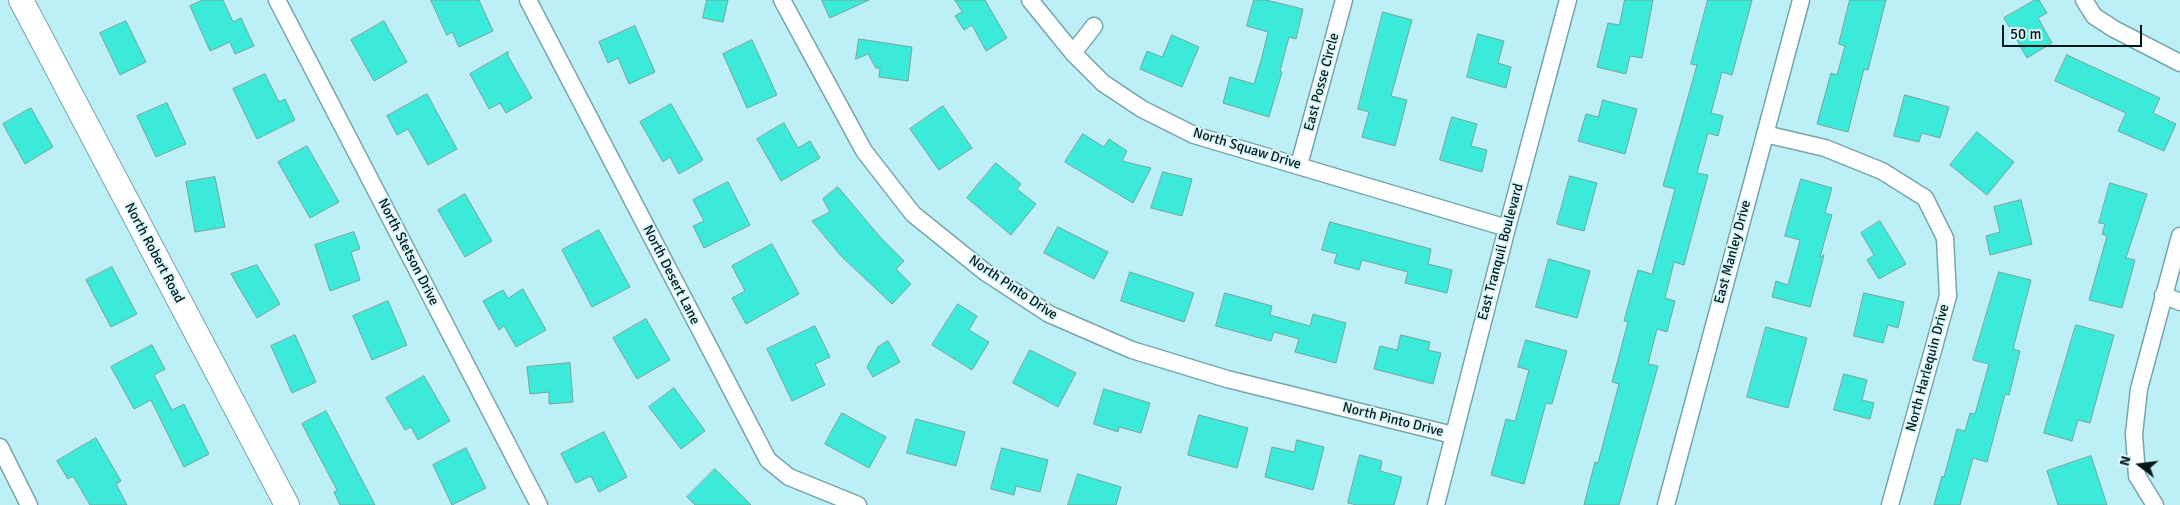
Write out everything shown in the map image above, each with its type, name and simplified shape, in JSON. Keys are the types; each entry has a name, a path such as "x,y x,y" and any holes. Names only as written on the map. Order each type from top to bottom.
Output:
{"main road":[{"name":"North Robert Road","path":"21,0 288,505"}],"street":[{"name":"North Stetson Drive","path":"278,0 538,505"},
{"name":"North Desert Lane","path":"528,0 768,460 789,477 858,505"},
{"name":"North Pinto Drive","path":"782,0 864,151 913,214 985,272 1049,314 1132,350 1227,379 1453,435"},
{"name":"North Squaw Drive","path":"1030,0 1073,53 1103,83 1142,109 1194,135 1507,228"},
{"name":"East Posse Circle","path":"1299,165 1344,0"},
{"name":"East Tranquil Boulevard","path":"1436,505 1568,0"},
{"name":"East Manley Drive","path":"1666,505 1801,0"},
{"path":"2084,0 2094,16 2114,29 2180,63"},
{"path":"1073,53 1094,26"},
{"name":"North Harlequin Drive","path":"1765,134 1824,148 1882,171 1925,198 1945,238 1948,296 1890,505"},
{"path":"2155,505 2137,476 2134,434 2139,389 2180,236"},
{"path":"2163,295 2180,302"},
{"path":"0,447 30,505"}],"building":[{"path":"203,0 223,0 233,22 241,18 254,46 235,54 230,42 210,51 190,6"},
{"path":"431,0 479,0 493,31 459,47 452,32 447,35"},
{"path":"707,0 728,0 723,22 703,18"},
{"path":"822,0 869,0 830,18"},
{"path":"955,0 985,0 1007,38 986,51 972,25 964,30 955,16 962,12"},
{"path":"1254,0 1266,0 1303,9 1296,39 1289,37 1280,71 1282,72 1269,117 1223,103 1230,77 1254,84 1268,32 1247,26"},
{"path":"1625,0 1653,0 1642,58 1630,56 1626,74 1597,67 1608,23 1619,25"},
{"path":"1708,0 1752,0 1732,75 1722,72 1711,113 1723,116 1718,136 1708,133 1697,173 1708,175 1684,265 1674,262 1665,298 1675,301 1667,332 1657,329 1648,364 1658,366 1619,505 1584,505 1595,462 1598,463 1619,384 1612,382 1628,322 1624,321 1638,270 1652,274 1675,189 1663,186 1697,65 1691,64"},
{"path":"1850,0 1886,0 1868,70 1864,69 1848,132 1817,124 1831,73 1837,75 1845,46 1839,44"},
{"path":"2035,0 2039,0 2047,13 2038,18 2052,43 2027,58 2004,18"},
{"path":"1383,12 1412,20 1391,96 1407,100 1395,146 1362,137 1369,112 1358,109"},
{"path":"126,21 146,62 120,75 100,33"},
{"path":"384,21 407,62 374,81 351,40"},
{"path":"635,26 655,72 629,84 618,58 608,63 599,42"},
{"path":"1478,34 1504,41 1498,63 1511,67 1506,88 1467,77"},
{"path":"1172,35 1199,47 1182,87 1140,69 1147,51 1162,57"},
{"path":"859,39 912,47 908,81 879,77 880,68 876,68 868,54 856,59"},
{"path":"752,40 777,95 747,108 723,54"},
{"path":"508,52 508,56 532,98 506,113 500,103 489,109 470,74"},
{"path":"2067,55 2160,98 2153,113 2176,124 2164,151 2118,131 2126,113 2055,81"},
{"path":"265,74 279,102 285,99 295,120 257,139 233,89"},
{"path":"427,94 457,149 428,165 408,129 397,135 387,116"},
{"path":"1905,95 1949,107 1940,138 1922,133 1919,142 1894,136"},
{"path":"1603,100 1637,109 1625,154 1578,141 1586,114 1598,117"},
{"path":"167,103 186,144 156,157 137,116"},
{"path":"671,104 703,160 679,174 670,157 663,162 640,122"},
{"path":"943,106 972,148 939,170 910,129"},
{"path":"31,108 53,147 25,164 3,124"},
{"path":"1452,117 1477,124 1471,146 1487,150 1482,172 1440,160"},
{"path":"784,123 798,148 810,141 820,158 781,181 757,139"},
{"path":"1977,132 2014,162 1987,195 1950,165"},
{"path":"1083,134 1104,147 1109,139 1127,151 1122,161 1151,168 1133,203 1065,162"},
{"path":"307,146 339,202 310,218 278,162"},
{"path":"996,163 1021,184 1017,189 1036,204 1011,235 967,198"},
{"path":"1163,172 1192,179 1182,216 1151,208"},
{"path":"1570,176 1597,183 1584,231 1557,224"},
{"path":"215,177 225,227 195,232 186,182"},
{"path":"1801,179 1832,188 1825,213 1832,215 1820,257 1824,255 1810,307 1772,297 1776,281 1788,285 1800,240 1785,236"},
{"path":"728,182 750,225 704,248 693,226 704,221 693,200"},
{"path":"2110,183 2147,194 2126,258 2135,260 2122,308 2089,300 2107,236 2102,234 2105,224 2099,223"},
{"path":"838,187 880,237 904,261 896,269 911,284 892,304 841,256 812,221 830,212 823,199"},
{"path":"465,194 492,241 465,257 438,210"},
{"path":"2021,200 2032,244 1990,255 1986,236 2000,232 1994,207"},
{"path":"1880,221 1906,264 1879,279 1867,260 1874,255 1861,233"},
{"path":"1330,222 1431,249 1428,264 1452,270 1447,293 1405,283 1408,272 1362,260 1359,270 1334,263 1337,254 1322,250"},
{"path":"1058,227 1108,252 1094,279 1044,253"},
{"path":"599,230 630,287 592,307 562,250"},
{"path":"354,232 360,249 351,252 360,280 330,291 315,245"},
{"path":"772,244 799,294 746,324 732,298 745,291 732,266"},
{"path":"1549,259 1590,271 1577,318 1536,307"},
{"path":"257,265 280,304 257,318 231,274"},
{"path":"112,267 137,314 111,327 86,280"},
{"path":"1130,272 1194,293 1184,322 1121,301"},
{"path":"1999,272 2031,280 2013,349 2020,351 2009,395 2005,394 1987,462 1973,458 1960,505 1934,505 1957,429 1965,431 1970,413 1975,414 1989,364 1973,360"},
{"path":"523,289 546,330 516,347 504,326 499,330 483,301 503,290 508,298"},
{"path":"1225,293 1272,306 1270,315 1310,326 1313,314 1346,323 1336,363 1295,352 1299,339 1274,332 1271,341 1216,326"},
{"path":"1864,293 1904,302 1898,328 1888,325 1883,343 1854,336"},
{"path":"388,301 407,345 372,360 353,316"},
{"path":"958,304 977,316 969,330 989,342 972,370 932,345"},
{"path":"646,319 670,360 637,379 613,338"},
{"path":"2076,325 2114,335 2090,423 2078,420 2072,441 2044,433"},
{"path":"815,326 830,357 815,364 825,385 792,401 767,349"},
{"path":"1766,327 1807,338 1788,408 1747,397"},
{"path":"295,335 316,382 292,393 271,346"},
{"path":"1401,335 1430,342 1428,350 1441,353 1433,384 1374,369 1380,346 1397,350"},
{"path":"1526,340 1567,351 1552,404 1546,403 1524,484 1491,475 1506,419 1515,421 1529,370 1518,367"},
{"path":"888,341 900,362 873,377 867,367 878,347"},
{"path":"152,345 165,369 154,375 172,410 184,404 209,454 184,467 151,400 134,409 111,367"},
{"path":"1030,350 1076,373 1058,407 1013,383"},
{"path":"570,363 573,402 549,404 549,392 530,394 527,367"},
{"path":"1844,374 1867,380 1862,400 1874,403 1870,419 1834,410"},
{"path":"424,376 450,421 418,440 411,427 405,430 386,398"},
{"path":"674,388 705,431 681,449 649,407"},
{"path":"1104,389 1150,403 1141,433 1119,427 1118,432 1094,424"},
{"path":"326,411 375,505 340,505 334,492 337,490 302,424"},
{"path":"842,413 886,437 869,468 825,444"},
{"path":"1199,415 1248,428 1237,468 1188,455"},
{"path":"916,419 965,432 956,466 907,453"},
{"path":"604,432 627,477 599,492 591,476 576,483 561,454"},
{"path":"96,438 121,481 116,484 127,505 90,505 73,476 68,479 57,461"},
{"path":"1297,440 1324,447 1313,490 1265,477 1272,447 1294,452"},
{"path":"466,448 486,488 452,505 433,465"},
{"path":"1002,448 1048,460 1040,492 1016,486 1014,495 991,489"},
{"path":"1360,455 1382,461 1380,471 1402,477 1394,505 1357,505 1348,503"},
{"path":"2091,456 2107,505 2058,505 2047,471"},
{"path":"715,469 751,505 695,505 687,497"},
{"path":"1078,474 1121,487 1116,505 1068,505"}]}
